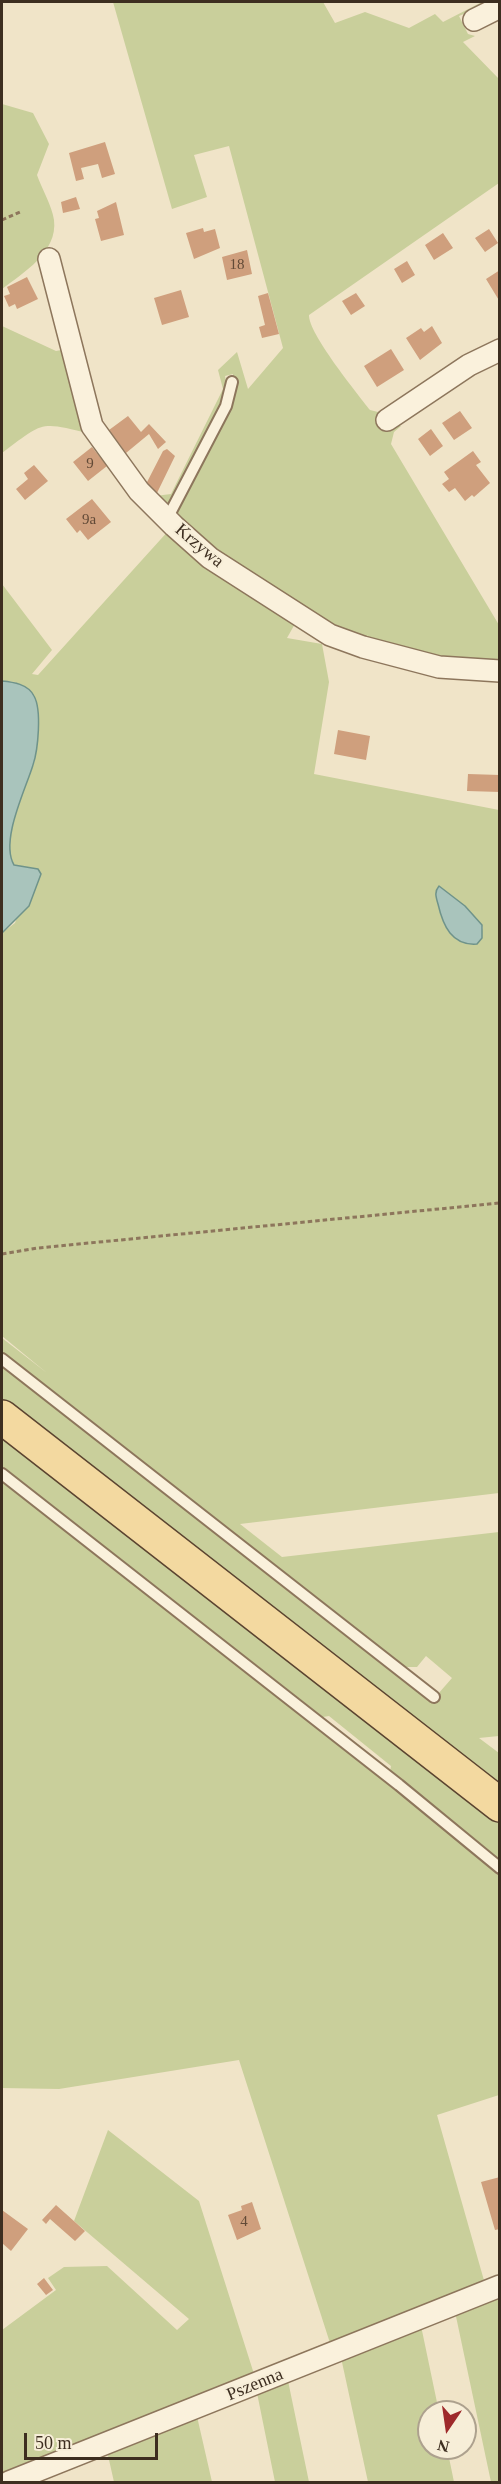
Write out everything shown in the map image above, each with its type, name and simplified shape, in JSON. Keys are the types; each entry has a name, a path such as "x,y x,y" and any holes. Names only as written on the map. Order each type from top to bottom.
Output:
{"main road":[{"path":"2,1417 500,1805"}],"street":[{"path":"474,20 500,7"},
{"name":"Krzywa","path":"49,259 92,426 140,491 167,519 210,558 330,635 363,647 439,667 500,671"},
{"path":"387,420 469,365 500,350"},
{"name":"Pszenna","path":"9,2482 500,2286"}],"lane":[{"path":"167,519 226,406 231,382"},
{"path":"2,1359 434,1697"},
{"path":"2,1474 399,1785 500,1868"}],"path":[{"path":"2,220 20,212"},
{"path":"2,1254 38,1248 500,1203"}],"green space":[{"path":"113,2 323,2 335,23 365,12 409,28 435,14 443,22 482,2 491,2 459,16 468,34 475,36 463,42 499,79 499,183 309,315 316,335 324,348 370,410 382,413 385,411 387,417 382,421 388,429 395,423 401,426 394,432 391,444 499,625 499,667 412,658 368,647 329,631 269,595 174,524 177,507 231,401 233,374 225,376 227,386 223,403 173,502 165,505 157,503 146,493 99,431 55,268 100,430 149,493 155,496 171,494 223,389 218,370 237,352 248,389 283,348 229,146 194,155 207,197 172,209"},
{"path":"2,104 33,113 49,144 37,175 53,215 54,231 45,252 29,269 2,289"},
{"path":"2,326 56,351 67,349 90,434 61,427 43,427 26,435 2,453"},
{"path":"170,529 296,622 287,638 322,644 329,682 314,774 499,810 499,1493 240,1524 282,1557 499,1532 499,1736 479,1738 499,1753 499,1786 2,1400 2,1363 431,1702 452,1678 426,1656 417,1667 402,1667 2,1353 2,1338 47,1373 2,1336 2,933 15,923 33,868 14,865 7,852 9,821 34,764 38,733 37,708 15,682 2,681 2,584 52,650 32,674 38,675","holes":["436,895 465,906 483,928 477,944 459,941 452,936 443,922"]},
{"path":"2,1435 499,1823 499,1862 390,1772 391,1766 329,1716 323,1717 2,1467"},
{"path":"2,1480 407,1797 499,1874 499,2095 437,2115 485,2284 2,2482 2,2330 56,2290 48,2278 64,2267 107,2266 177,2330 189,2319 74,2221 108,2130 199,2201 254,2374 330,2343 239,2060 59,2089 2,2088"},
{"path":"499,2290 499,2482 491,2482 477,2416 477,2400 474,2400 454,2307"},
{"path":"420,2321 436,2400 417,2400 417,2460 449,2460 454,2482 368,2482 340,2353"},
{"path":"287,2376 309,2482 275,2482 256,2388"},
{"path":"196,2412 212,2482 114,2482 107,2451"}],"water":[{"path":"2,681 15,683 28,689 34,696 38,711 38,740 35,758 15,816 10,855 14,865 38,869 41,874 29,906 2,933"},
{"path":"439,886 465,906 482,925 482,938 477,944 461,942 446,927 436,897 436,890"}],"building":[{"path":"105,142 115,174 102,178 98,164 81,168 84,179 76,181 69,153"},
{"path":"76,197 80,209 63,213 61,202"},
{"path":"116,202 124,235 101,241 95,219 99,218 97,211"},
{"path":"203,228 204,232 215,229 220,248 194,259 186,233"},
{"path":"489,229 498,243 485,252 475,238"},
{"path":"443,233 453,248 434,260 425,245"},
{"path":"247,250 252,274 227,280 222,257"},
{"path":"407,261 415,275 402,283 394,269"},
{"path":"500,270 500,302 486,279"},
{"path":"27,277 38,299 17,309 15,304 9,307 4,296 10,294 7,287"},
{"path":"181,290 189,317 162,325 154,298"},
{"path":"268,293 279,334 262,338 259,327 265,325 258,296"},
{"path":"356,293 365,306 351,315 342,301"},
{"path":"432,326 442,343 420,360 406,338 421,328 424,332"},
{"path":"391,349 404,370 377,387 364,366"},
{"path":"460,411 472,428 454,440 442,423"},
{"path":"128,416 141,432 149,424 166,442 158,449 149,434 126,453 109,430"},
{"path":"431,429 443,446 430,456 418,439"},
{"path":"92,447 107,466 88,481 73,462"},
{"path":"167,449 175,456 157,493 145,486 163,451"},
{"path":"473,451 481,462 476,465 490,483 474,497 472,495 465,501 455,488 449,492 442,484 449,479 444,472"},
{"path":"34,465 48,481 25,500 16,489 28,479 24,473"},
{"path":"92,499 111,522 88,540 80,530 77,533 66,519"},
{"path":"338,730 370,736 366,760 334,754"},
{"path":"468,774 500,775 500,792 467,791"},
{"path":"500,2177 500,2229 495,2230 481,2182"},
{"path":"252,2202 261,2229 237,2240 228,2215 242,2210 241,2206"},
{"path":"56,2205 85,2231 75,2241 50,2219 46,2224 42,2220"},
{"path":"2,2210 28,2229 11,2251 2,2243"},
{"path":"44,2278 53,2290 46,2295 37,2284"}]}
